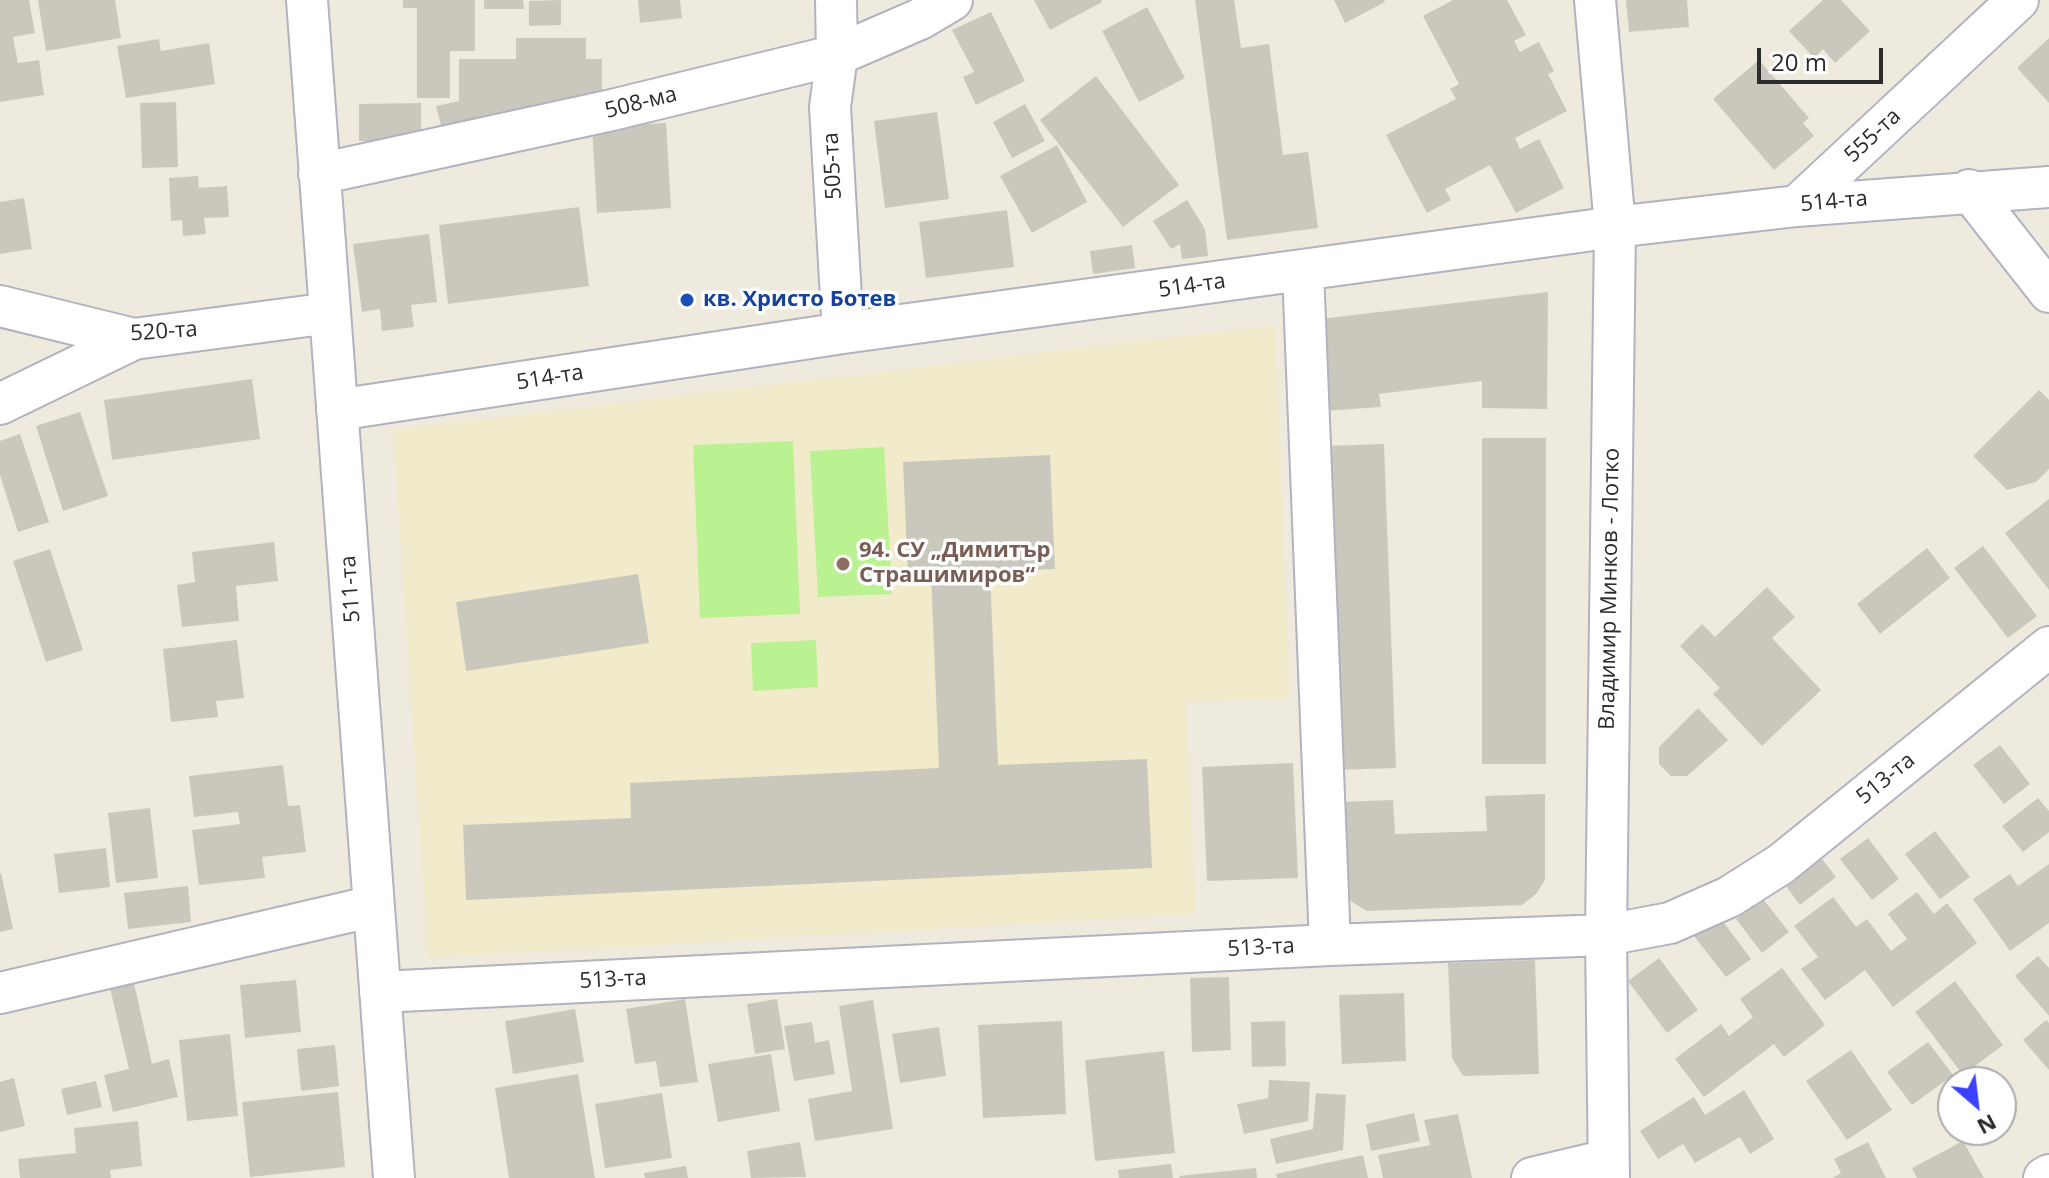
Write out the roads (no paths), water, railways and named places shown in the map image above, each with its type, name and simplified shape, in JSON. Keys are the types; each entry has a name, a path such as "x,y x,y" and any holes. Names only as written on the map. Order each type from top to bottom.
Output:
{"street":[{"name":"511-та","path":"307,0 394,1178"},
{"name":"505-та","path":"836,0 837,55 830,107 843,333"},
{"name":"508-ма","path":"319,174 612,110 837,55 920,19 952,0"},
{"name":"Владимир Минков - Лотко","path":"1595,0 1615,227 1606,935 1608,1169"},
{"name":"555-та","path":"1797,206 2018,0"},
{"name":"514-та","path":"337,410 843,333 1615,227 1969,190 2049,187"},
{"path":"1969,190 2049,292"},
{"path":"1303,271 1330,945"},
{"name":"520-та","path":"0,306 134,339 330,313"},
{"path":"0,404 134,339"},
{"name":"513-та","path":"380,992 1330,945 1606,935 1670,923 1729,897 1781,864 2049,647"},
{"path":"0,993 374,906"},
{"path":"1532,1178 1608,1169"},
{"path":"2044,1178 2049,1175"}],"place":[{"name":"кв. Христо Ботев","path":"687,300"},
{"name":"94. СУ „Димитър Страшимиров“","path":"843,564"}]}
